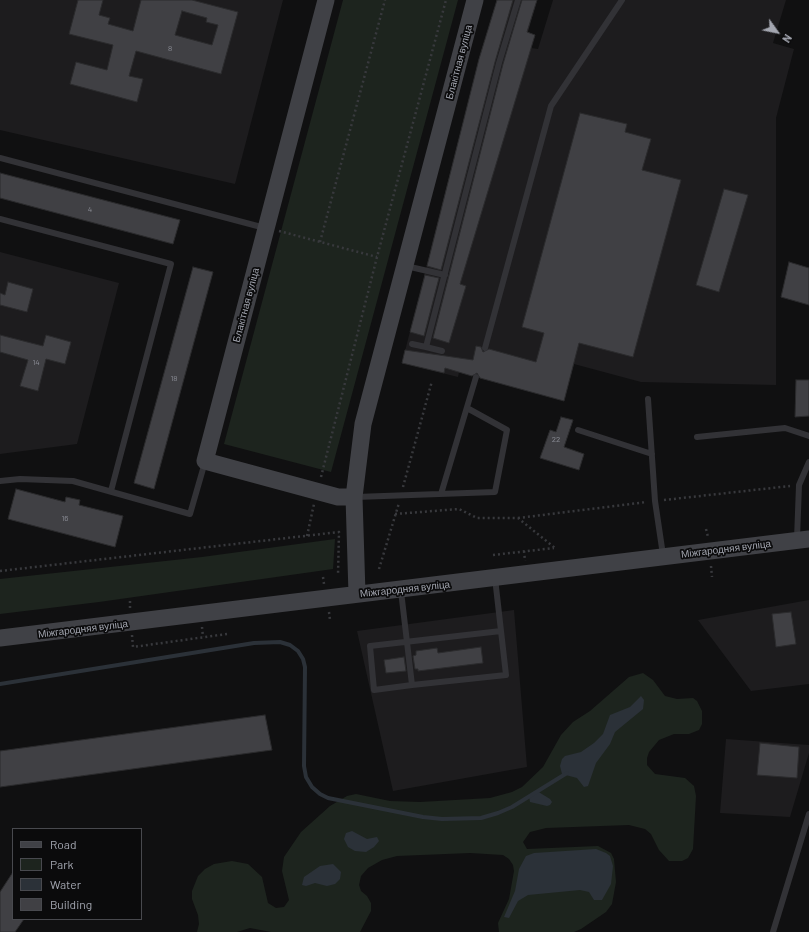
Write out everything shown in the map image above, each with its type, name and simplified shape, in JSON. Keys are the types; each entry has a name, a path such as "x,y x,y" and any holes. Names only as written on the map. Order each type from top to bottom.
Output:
{"street":[{"name":"Блакітная вуліца","path":"205,461 326,0"},
{"name":"Блакітная вуліца","path":"357,594 354,497 363,424 475,0"},
{"path":"205,461 338,497 354,497"},
{"name":"Міжгародняя вуліца","path":"0,638 202,615 357,594 401,591 663,556 803,540"}],"lane":[{"path":"426,347 499,63 518,0"},
{"path":"485,348 551,106 622,0"},
{"path":"0,158 266,228"},
{"path":"0,219 172,264 111,491"},
{"path":"404,266 445,275"},
{"path":"412,344 442,351"},
{"path":"441,494 476,377"},
{"path":"648,399 655,501 663,556"},
{"path":"354,497 495,492 507,430 467,408"},
{"path":"697,437 785,428 809,436"},
{"path":"578,430 652,454"},
{"path":"0,481 20,478 72,481 190,514 205,461"},
{"path":"803,540 799,485 809,462"},
{"path":"495,578 506,674 374,690 370,646 501,631"},
{"path":"401,591 412,685"},
{"path":"773,932 809,814"}],"path":[{"path":"320,242 385,0"},
{"path":"307,536 317,491 377,257 445,0"},
{"path":"266,228 377,257"},
{"path":"378,569 396,514 432,381"},
{"path":"396,514 459,509 476,518 518,518 555,548 493,555"},
{"path":"706,529 708,538"},
{"path":"0,571 339,532 338,575"},
{"path":"710,565 712,577"},
{"path":"323,576 324,584"},
{"path":"130,601 130,610"},
{"path":"329,611 330,620"},
{"path":"132,635 134,647 227,634"}],"shaded area":[{"path":"0,0 283,0 235,184 0,130"},
{"path":"497,0 537,0 528,32 535,35 531,48 538,49 553,0 786,0 773,43 794,49 776,118 776,385 641,382 574,364 564,401 459,372 458,377 402,363 479,59"},
{"path":"0,252 119,283 77,444 0,454"},
{"path":"809,600 809,684 751,691 698,620"},
{"path":"514,610 527,767 393,791 357,631"},
{"path":"726,739 809,745 809,753 790,817 720,813"}],"green space":[{"path":"343,0 458,0 331,472 224,444"},
{"path":"335,539 333,569 99,602 0,614 0,579 202,557"},
{"path":"643,673 653,680 665,696 677,699 693,698 697,701 702,711 702,724 699,730 689,734 674,734 659,740 649,752 647,758 647,765 655,774 685,778 694,786 696,796 693,849 688,858 682,861 669,861 659,850 651,834 645,829 629,825 546,828 530,832 523,842 527,849 598,846 611,853 614,859 616,882 612,904 606,912 581,929 574,932 499,932 498,923 509,899 514,871 513,865 509,859 503,855 470,853 397,856 382,860 368,868 361,876 359,885 361,891 367,896 371,903 371,911 360,932 271,932 250,928 237,932 197,932 199,924 198,915 192,899 192,891 198,876 205,869 214,864 232,861 248,864 262,877 268,903 276,908 284,907 289,900 282,871 284,857 301,832 330,806 347,796 356,794 390,801 420,802 490,798 512,792 522,787 543,767 561,735 573,722 590,711 629,677"}],"water":[{"path":"641,696 644,700 643,709 615,732 610,744 596,763 588,786 584,787 577,778 562,774 560,766 562,759 565,756 581,752 594,743 603,734 610,715 630,707"},
{"path":"537,791 550,799 552,802 550,805 547,806 530,802 529,796"},
{"path":"352,831 367,839 377,837 379,841 374,847 366,852 355,851 348,847 344,839 346,833"},
{"path":"596,849 610,856 613,866 611,884 602,900 594,900 589,892 580,890 528,895 518,901 509,918 504,917 515,891 519,869 526,856 534,853"},
{"path":"333,864 341,872 340,879 335,884 327,886 315,883 306,886 302,885 304,877 320,866"}],"building":[{"path":"78,0 103,0 99,15 110,18 108,24 133,31 141,0 192,0 238,12 221,74 136,51 129,76 143,79 137,102 70,84 76,62 107,70 113,45 69,34","holes":["182,11 207,18 206,22 218,25 212,45 175,35"]},
{"path":"497,0 513,0 495,62 441,270 427,266 479,59"},
{"path":"522,0 537,0 527,32 535,35 460,284 466,286 449,343 433,338 503,64"},
{"path":"580,113 627,124 625,132 651,139 642,170 681,180 633,357 579,343 564,401 480,378 477,373 472,376 445,368 444,373 402,363 405,350 473,360 476,346 481,347 483,352 489,349 536,362 544,333 522,327"},
{"path":"0,173 180,220 173,244 0,198"},
{"path":"724,189 748,195 719,292 696,285"},
{"path":"789,262 809,268 809,305 781,297"},
{"path":"193,267 213,272 154,489 134,483"},
{"path":"425,275 439,278 424,336 410,332"},
{"path":"8,282 33,289 27,312 0,305 0,293 5,295"},
{"path":"0,335 43,346 46,335 71,342 65,364 46,359 38,391 20,386 28,360 0,352"},
{"path":"796,380 809,380 809,416 795,417"},
{"path":"561,417 573,420 564,447 584,454 579,470 540,458 550,430 556,432"},
{"path":"16,489 65,502 66,497 80,500 79,505 123,516 115,547 8,519"},
{"path":"791,612 796,644 776,647 772,614"},
{"path":"481,647 483,663 418,671 418,669 415,669 413,656 416,655 416,651 437,648 438,653"},
{"path":"404,657 406,671 386,673 384,660"},
{"path":"265,715 272,750 0,787 0,751"},
{"path":"760,743 799,747 797,778 757,775"},
{"path":"12,874 12,920 23,920 15,932 0,932 0,892"}],"waterway":[{"path":"0,684 254,643 280,642 290,645 298,651 303,659 305,667 304,766 306,777 312,787 320,794 328,798 423,817 442,819 481,818 512,807 567,773"}]}
